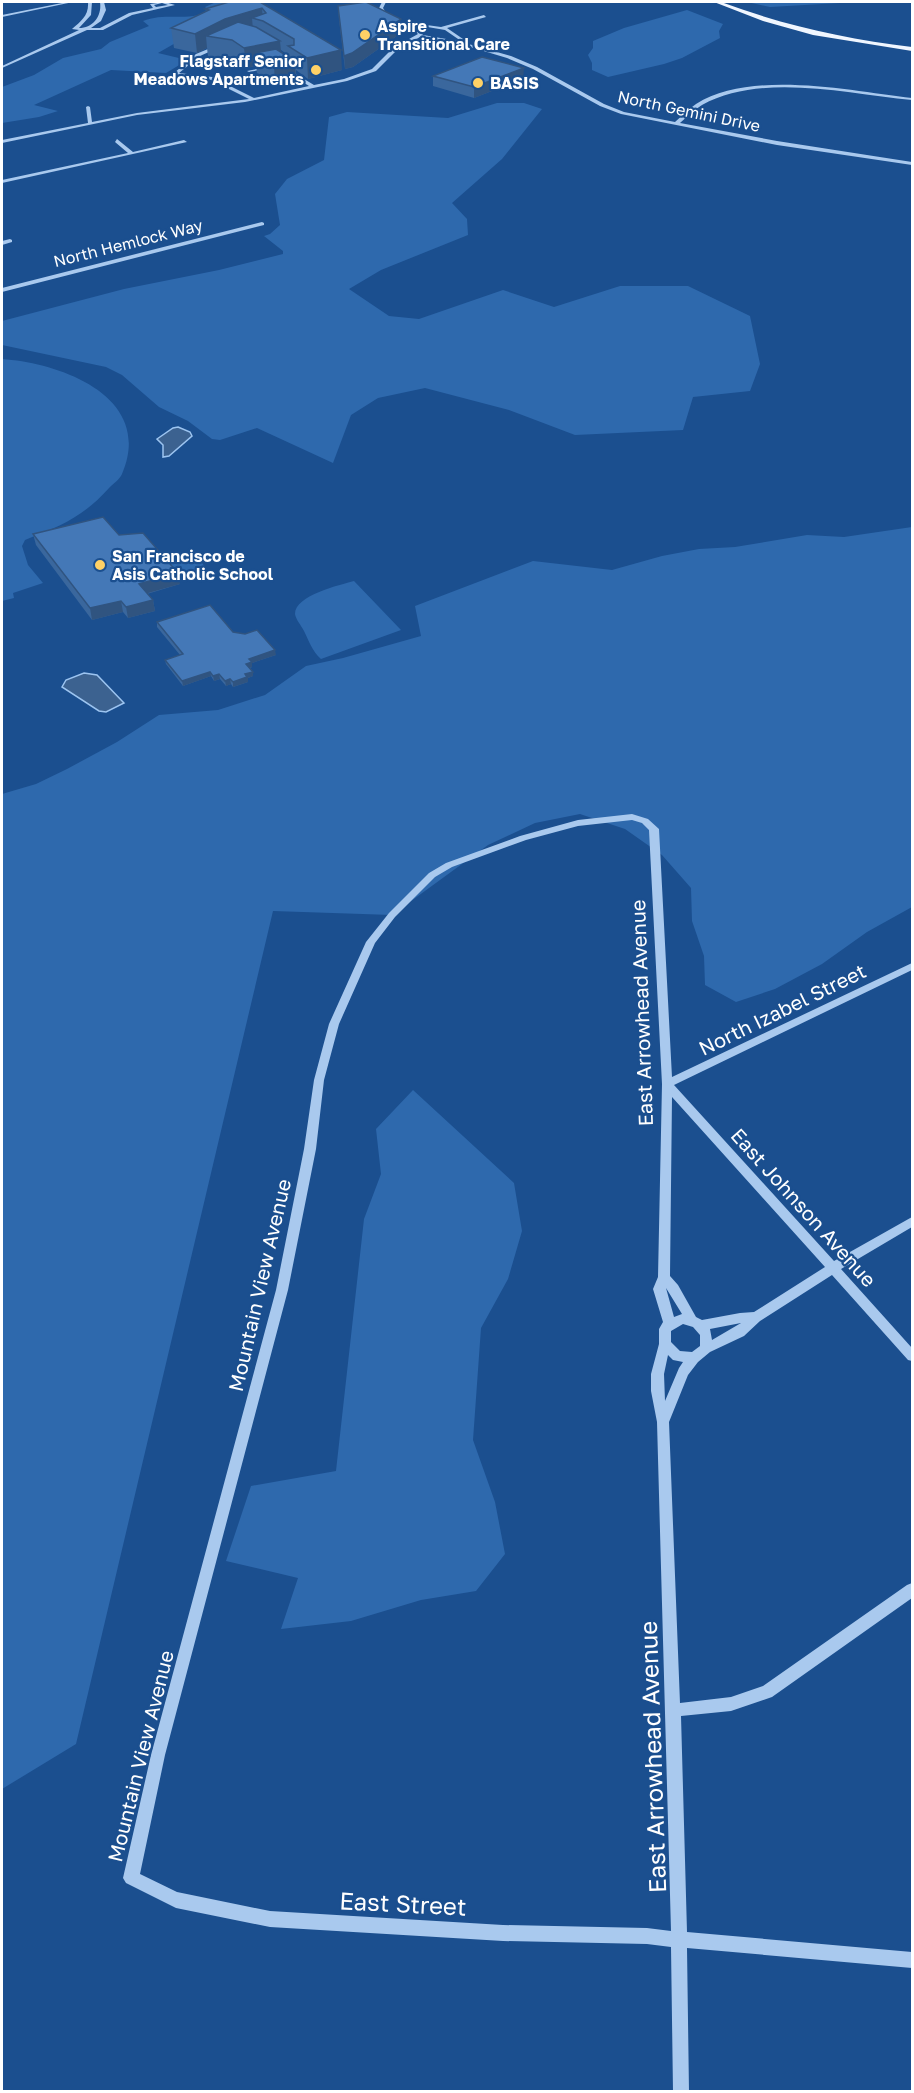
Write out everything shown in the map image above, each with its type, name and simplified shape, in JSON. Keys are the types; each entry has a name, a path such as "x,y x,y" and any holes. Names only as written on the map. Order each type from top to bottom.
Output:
{"main road":[{"path":"717,2 784,26 834,38 912,49"}],"street":[{"path":"2,16 71,2"},
{"path":"2,61 75,29 88,18 90,2"},
{"path":"2,67 87,30 102,15 104,10 102,2"},
{"name":"North Gemini Drive","path":"388,2 381,8 387,18 419,33 524,63 612,110 861,158 912,162"},
{"path":"75,29 104,28 120,19 154,8"},
{"name":"North Gemini Drive","path":"395,16 414,25 442,28 466,42 509,53 536,64 619,107 676,123"},
{"path":"442,28 484,16"},
{"path":"403,45 435,38 490,18"},
{"name":"North Gemini Drive","path":"419,33 432,28"},
{"path":"2,142 144,113 253,99 314,87 370,72 419,33"},
{"path":"230,41 198,55 175,74 210,78 253,99"},
{"path":"249,71 292,62"},
{"path":"279,65 314,87"},
{"path":"676,123 708,100 733,92 758,88 828,88 912,99"},
{"path":"88,107 90,123"},
{"path":"117,141 132,153"},
{"path":"2,182 184,142"},
{"name":"North Hemlock Way","path":"2,290 262,224"},
{"path":"2,243 10,241"},
{"name":"East Arrowhead Avenue","path":"578,823 632,817 645,820 654,829 667,1084 664,1277 659,1289 670,1324"},
{"name":"Mountain View Avenue","path":"131,1878 158,1755 282,1290 310,1149 319,1080 334,1024 371,942 392,915 432,875 449,865 523,838 578,823"},
{"name":"North Izabel Street","path":"667,1084 912,966"},
{"name":"East Johnson Avenue","path":"667,1084 912,1356"},
{"path":"756,1317 696,1323 676,1320 665,1329 664,1344 677,1356 694,1358 706,1348 730,1339 746,1328 756,1317 912,1221"},
{"path":"664,1277 696,1323 706,1333 706,1348"},
{"name":"East Arrowhead Avenue","path":"664,1344 657,1367 658,1400 663,1422 680,1939 681,2091"},
{"name":"East Arrowhead Avenue","path":"663,1422 683,1372 694,1358"},
{"path":"682,1709 731,1704 767,1692 912,1590"},
{"name":"East Street","path":"131,1878 176,1900 270,1919 502,1933 647,1936 912,1960"}],"shaded area":[{"path":"216,2 247,2 158,53 183,59 181,64 166,73 111,70 34,105 58,111 39,117 2,123 2,87 34,75 63,58 101,49 110,42 149,26 143,21 151,18 202,14 210,11 205,7"},
{"path":"747,2 857,2 770,7"},
{"path":"687,10 723,24 719,31 720,38 682,58 664,64 608,77 592,70 592,63 588,55 593,48 593,41 624,28"},
{"path":"497,103 524,103 542,109 502,159 452,203 467,219 468,235 381,270 349,289 389,316 419,319 503,290 554,307 620,286 688,286 750,316 760,364 750,391 693,397 683,430 575,435 509,410 425,388 378,398 351,415 333,463 257,428 220,440 212,439 188,421 159,407 122,375 106,367 2,345 2,321 124,289 219,270 283,254 283,251 264,236 280,225 275,194 287,179 324,160 329,117 347,112 448,118"},
{"path":"2,359 50,368 75,377 96,389 114,405 125,424 129,447 121,476 100,498 71,520 25,540 22,546 28,565 43,583 13,593 14,598 2,601"},
{"path":"178,427 190,432 192,436 169,456 163,457 163,445 157,439"},
{"path":"912,527 912,907 867,932 822,964 775,989 736,1002 705,985 704,956 692,921 691,888 662,855 625,829 580,814 535,823 488,845 392,915 273,911 76,1744 2,1789 2,794 36,784 67,769 117,742 159,715 218,710 265,695 306,666 421,636 415,606 533,561 612,570 662,556 699,549 735,547 807,535 844,537"},
{"path":"165,552 194,553 206,568 198,576 180,582 159,554"},
{"path":"354,581 401,630 321,659 296,618 297,607 310,596"},
{"path":"84,673 97,675 124,703 106,712 99,711 62,687 66,680"},
{"path":"413,1090 514,1183 522,1231 508,1279 481,1328 473,1440 495,1502 505,1554 476,1591 421,1600 351,1621 281,1629 298,1578 226,1561 251,1486 336,1471 364,1219 381,1174 376,1129"}],"building":[{"path":"229,2 260,2 341,50 307,58 288,46 294,45 294,39 263,21 252,18 266,13 262,8 225,19 195,34 171,28 209,10 205,9"},
{"path":"366,2 401,19 352,53 344,56 338,6"},
{"path":"238,22 256,27 280,41 244,48 232,40 206,36"},
{"path":"276,49 295,61 274,65 255,53"},
{"path":"482,57 524,68 474,87 433,76"},
{"name":"San Francisco de Asis Catholic School","path":"103,517 119,535 143,533 178,573 139,584 153,600 126,607 121,601 90,608 33,534"},
{"path":"210,605 233,632 245,634 257,630 275,650 249,659 252,662 246,664 253,672 233,682 230,679 225,681 219,674 213,676 210,672 182,681 165,660 183,654 157,622"}],"place":[{"name":"Aspire Transitional Care","path":"365,35"},
{"name":"Flagstaff Senior Meadows Apartments","path":"316,70"},
{"name":"BASIS","path":"478,83"},
{"name":"San Francisco de Asis Catholic School","path":"100,565"}]}
